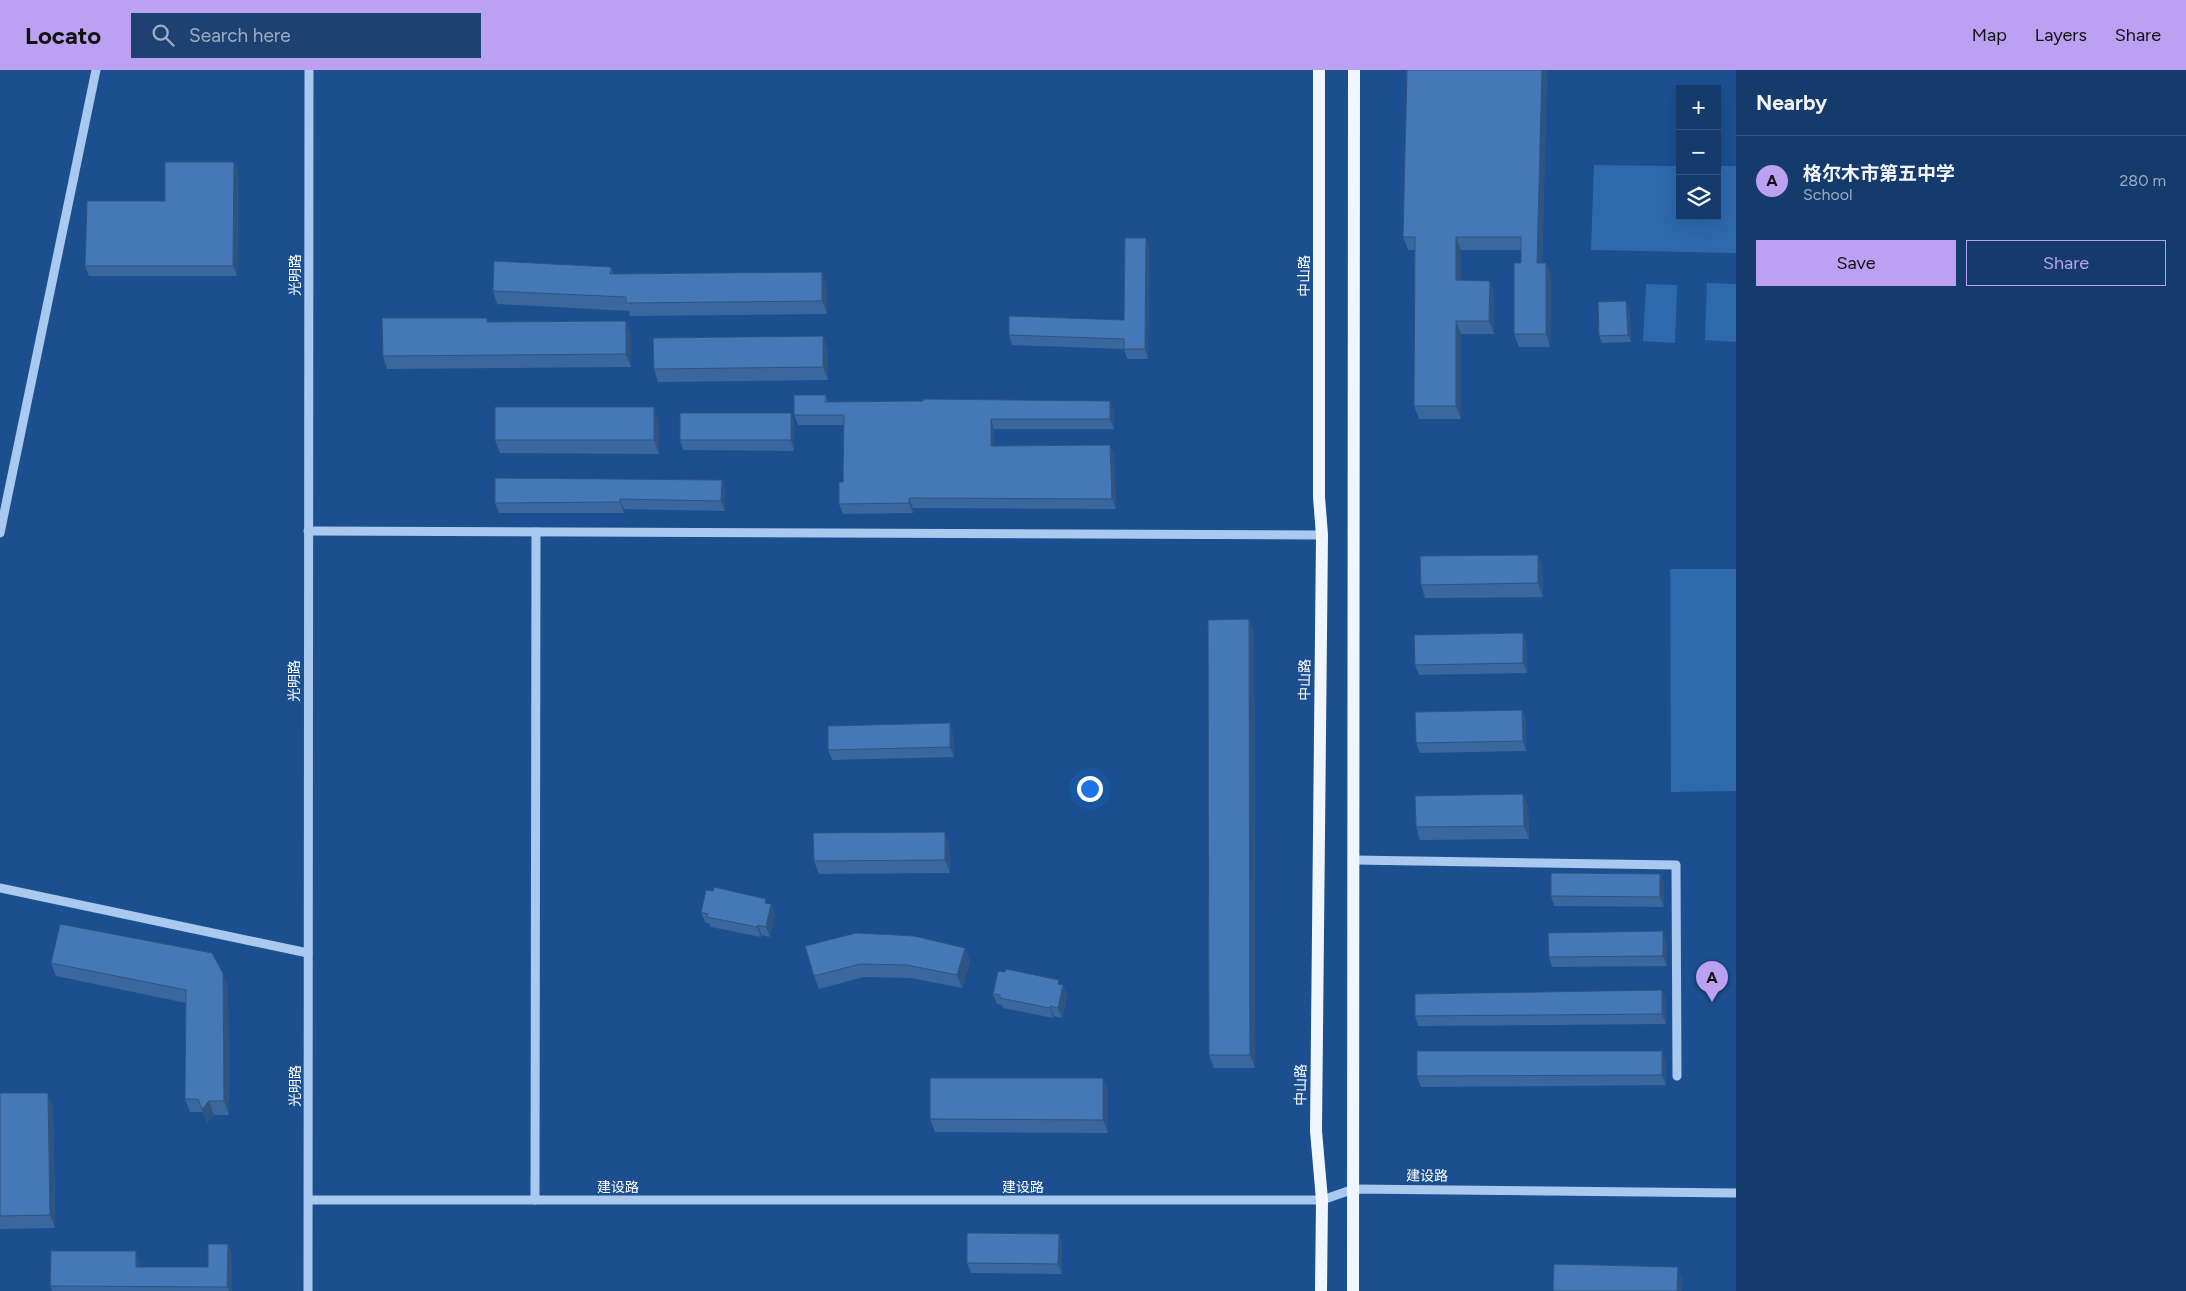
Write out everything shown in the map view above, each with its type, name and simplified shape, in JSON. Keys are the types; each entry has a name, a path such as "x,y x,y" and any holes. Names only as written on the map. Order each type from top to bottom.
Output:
{"main road":[{"name":"中山路","path":"1319,70 1319,497 1322,535 1316,1131 1322,1200 1320,1291"},
{"path":"1353,1291 1354,70"}],"street":[{"path":"0,533 96,70"},
{"name":"光明路","path":"308,1291 309,70"},
{"path":"308,531 1322,535"},
{"path":"535,1200 536,532"},
{"path":"1354,860 1676,865 1677,1076"},
{"path":"0,888 308,953"},
{"name":"建设路","path":"309,1200 1322,1200 1354,1189 1736,1193"}],"shaded area":[{"path":"1594,165 1676,166 1676,220 1721,220 1721,166 1736,166 1736,253 1591,250"},
{"path":"1707,283 1736,284 1736,342 1705,340"},
{"path":"1646,284 1677,285 1675,343 1643,341"},
{"path":"1670,569 1736,569 1736,791 1671,792"}],"building":[{"path":"1407,70 1542,70 1537,263 1546,263 1546,334 1514,334 1514,263 1521,263 1521,237 1456,237 1456,280 1490,281 1489,321 1456,321 1456,406 1414,406 1415,237 1403,237"},
{"path":"165,162 234,162 233,266 85,266 87,201 165,201"},
{"path":"1125,238 1146,238 1145,349 1124,349 1124,339 1009,335 1009,316 1124,320"},
{"path":"494,261 611,267 610,274 822,272 822,301 626,303 626,297 493,291"},
{"path":"1626,301 1628,335 1599,336 1598,302"},
{"path":"382,318 487,318 487,322 626,321 626,354 383,356"},
{"path":"823,336 823,367 654,369 653,338"},
{"path":"794,395 826,395 825,402 923,401 923,399 1110,401 1110,419 991,419 991,446 1110,445 1112,499 909,498 909,503 839,504 839,482 843,482 844,415 794,415"},
{"path":"495,407 654,407 654,440 495,440"},
{"path":"680,413 791,413 791,440 680,440"},
{"path":"495,478 722,480 721,501 620,499 620,502 495,503"},
{"path":"1538,555 1538,583 1421,585 1420,556"},
{"path":"1249,619 1250,1055 1209,1055 1208,620"},
{"path":"1523,633 1523,663 1415,665 1414,635"},
{"path":"1522,710 1523,741 1416,743 1415,712"},
{"path":"950,723 950,747 828,750 828,726"},
{"path":"1523,794 1524,826 1416,827 1415,796"},
{"path":"945,832 945,860 814,861 813,833"},
{"path":"1551,873 1660,874 1660,897 1551,896"},
{"path":"714,887 766,899 765,903 771,904 766,927 758,925 757,927 707,917 708,914 701,912 706,890 713,891"},
{"path":"60,924 212,953 223,973 224,1101 209,1101 202,1109 198,1099 185,1099 186,990 51,963"},
{"path":"1663,931 1663,956 1549,957 1548,933"},
{"path":"856,933 914,936 965,948 957,975 907,965 860,964 814,976 805,946"},
{"path":"1006,969 1059,980 1058,984 1063,985 1058,1008 1000,998 1000,995 993,994 998,971 1005,972"},
{"path":"1662,990 1662,1014 1415,1016 1415,994"},
{"path":"1417,1051 1662,1051 1662,1075 1417,1076"},
{"path":"930,1078 1103,1078 1103,1120 930,1119"},
{"path":"0,1093 48,1093 50,1215 0,1216"},
{"path":"967,1233 1059,1234 1058,1264 967,1263"},
{"path":"208,1244 228,1244 227,1287 50,1286 51,1251 136,1251 136,1267 208,1267"},
{"path":"1554,1264 1678,1267 1677,1291 1553,1291"}],"place":[{"name":"格尔木市第五中学","path":"1712,1002"}]}
